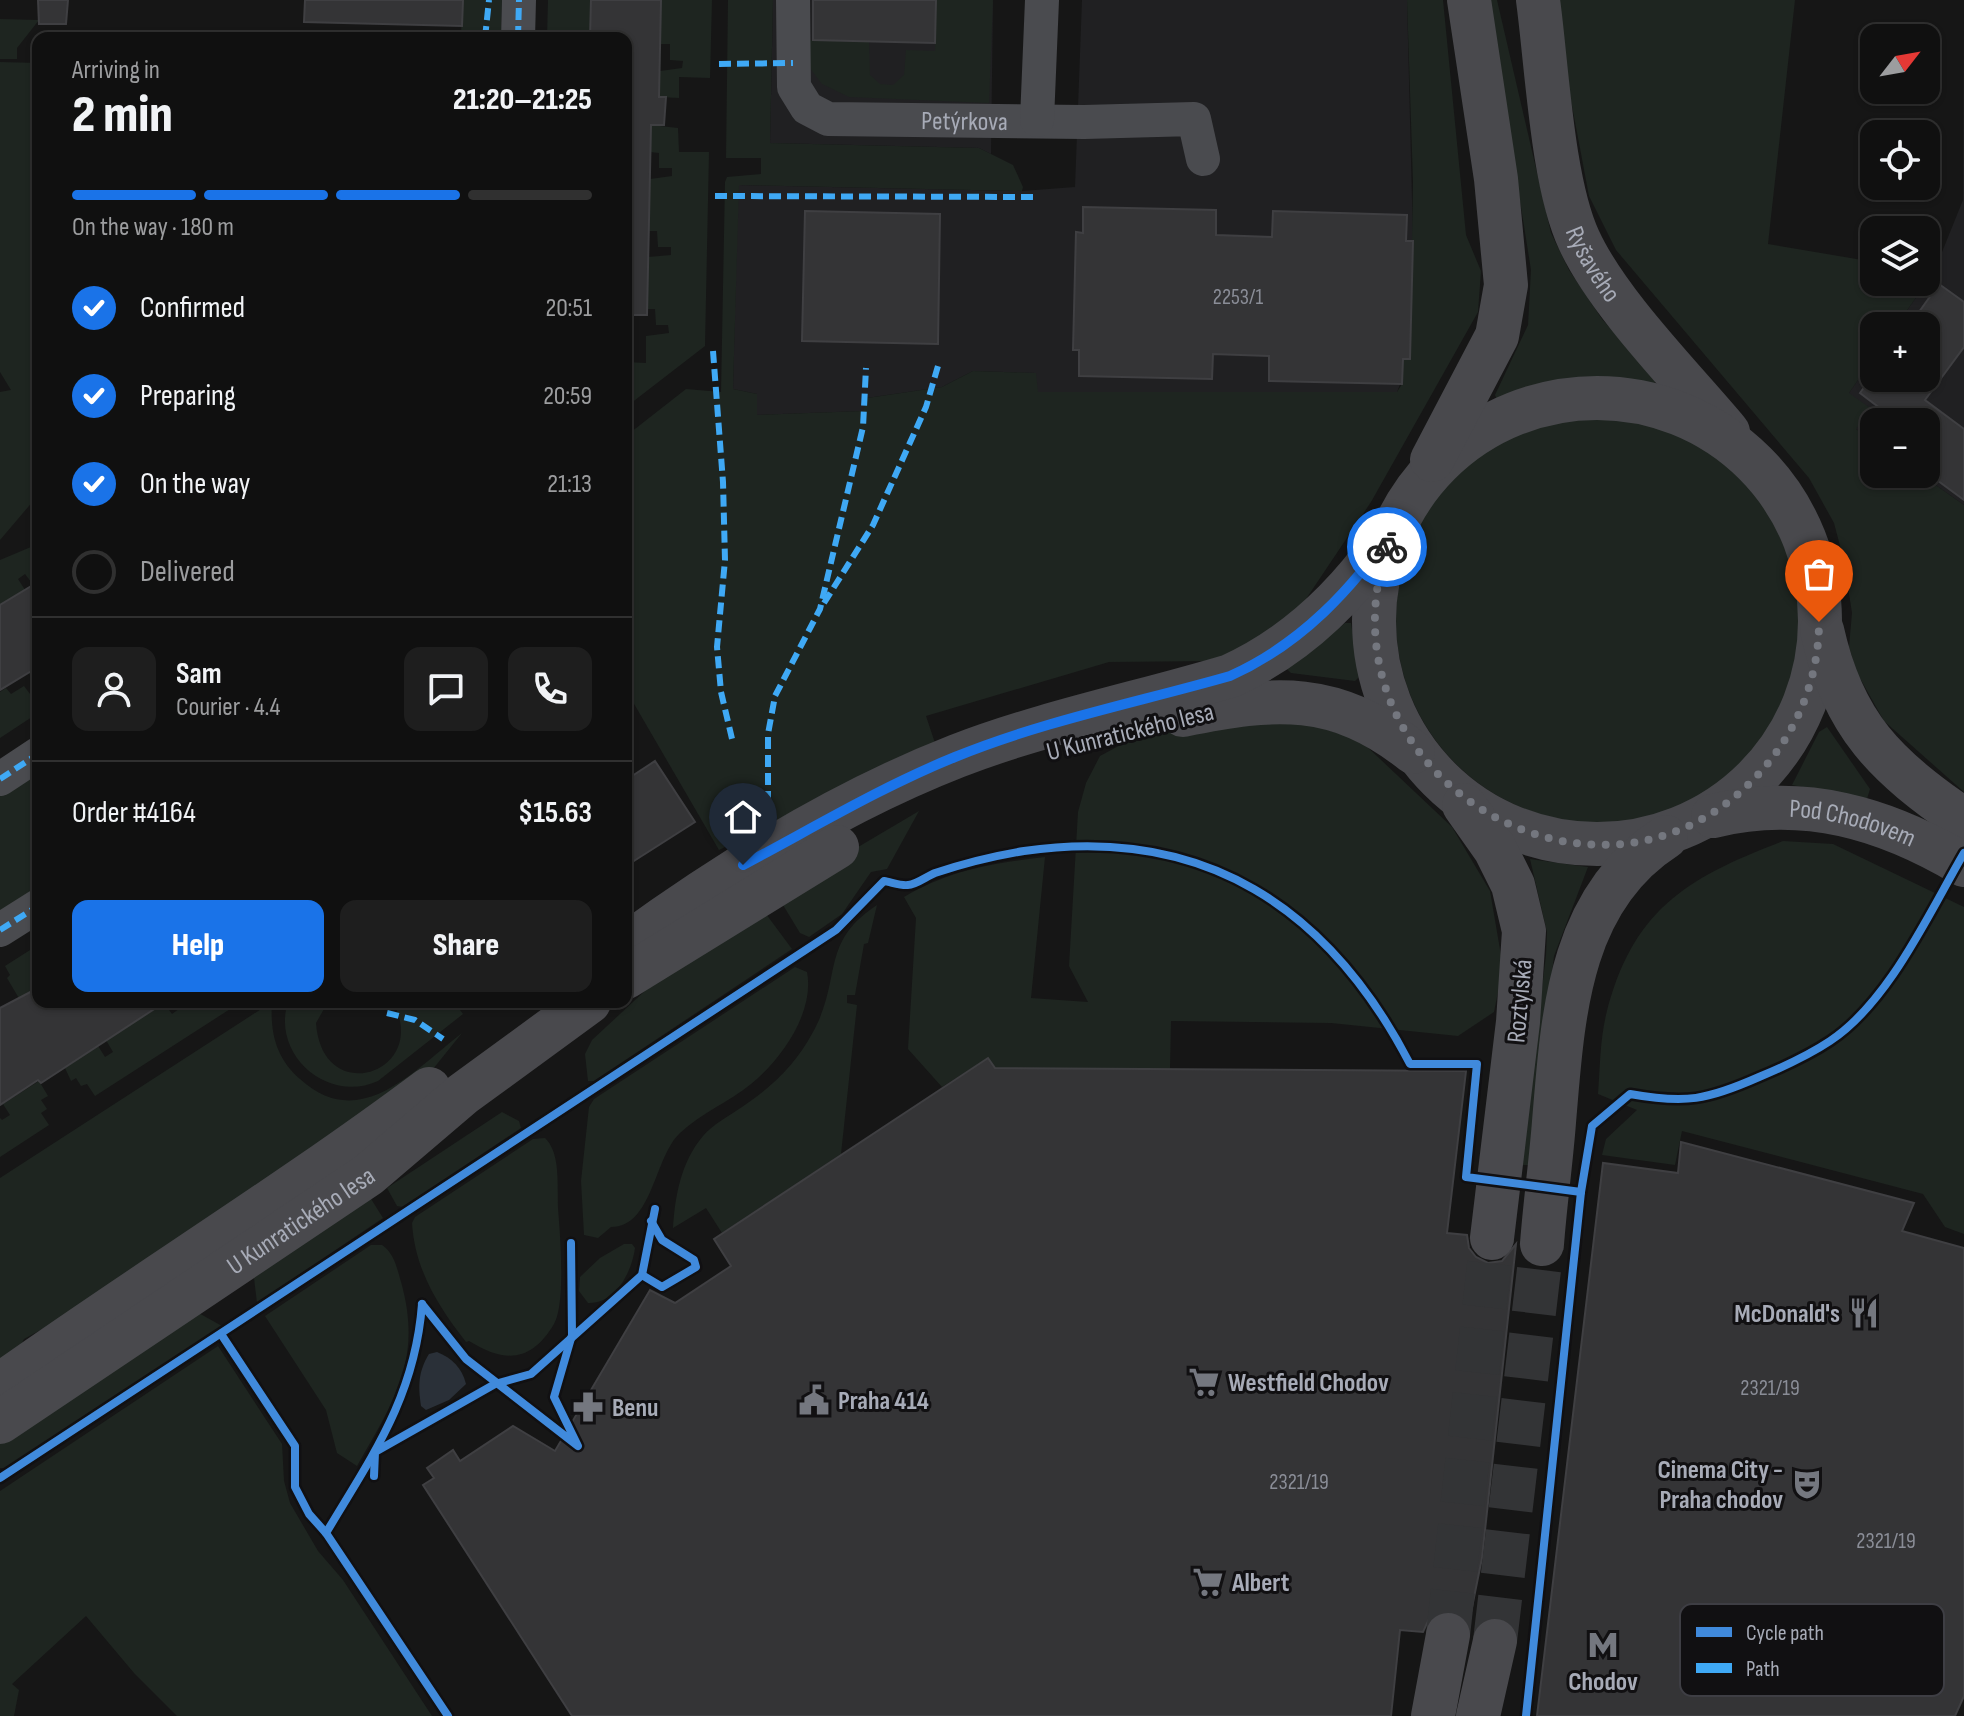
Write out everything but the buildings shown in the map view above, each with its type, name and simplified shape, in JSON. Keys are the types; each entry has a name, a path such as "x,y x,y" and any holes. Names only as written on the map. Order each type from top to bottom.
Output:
{"main road":[{"path":"1439,778 1399,724 1387,696 1376,649 1376,589 1400,516 1488,356 1503,314 1504,251 1469,0"},
{"name":"Ryšavého","path":"1538,0 1558,155 1577,236 1599,275 1763,474"},
{"path":"1400,516 1432,471 1474,435 1510,416 1569,400 1623,400 1685,417 1727,441 1763,474 1785,503 1811,561 1818,602 1814,668 1807,695 1786,739 1763,769 1736,795 1683,827"},
{"name":"U Kunratického lesa","path":"632,941 743,865 917,774 1033,730 1230,676 1278,652 1327,611 1373,558 1400,516"},
{"name":"Pod Chodovem","path":"1818,602 1834,673 1867,738 1892,765 1964,820"},
{"name":"U Kunratického lesa","path":"632,973 867,829 947,786 1007,764 1180,716 1240,705 1314,704 1349,712 1393,736 1439,778"},
{"name":"Pod Chodovem","path":"1439,778 1505,824 1560,841 1615,844 1755,807 1828,809 1885,825 1964,865"},
{"name":"Roztylská","path":"1439,778 1495,849 1513,885 1524,931 1518,1022 1492,1238"},
{"name":"Roztylská","path":"1542,1244 1560,1054 1582,938 1606,893 1623,872 1683,827"},
{"name":"U Kunratického lesa","path":"0,1385 89,1321 319,1170 539,1008"},
{"name":"U Kunratického lesa","path":"0,1422 368,1175 463,1094 581,1008"},
{"path":"1433,1716 1448,1635"},
{"path":"1478,1716 1495,1641"}],"street":[{"path":"518,32 519,0"},
{"name":"Petýrkova","path":"793,0 794,87 807,108 828,119 1084,122 1194,119 1203,159"},
{"path":"1037,120 1042,0"},
{"path":"0,779 32,758"},
{"path":"0,930 32,910"}],"shaded area":[{"path":"462,0 502,0 501,32 461,32"},
{"path":"548,0 591,0 590,32 547,32"},
{"path":"661,0 712,0 710,78 679,77 679,98 659,97 660,71 682,68 683,61 670,60 670,44 660,44"},
{"path":"728,0 773,0 770,143 979,148 1013,165 1023,187 1022,191 739,185 733,389 757,394 757,415 863,411 867,398 942,387 973,371 1036,373 1038,392 1397,392 1402,384 1403,359 1410,358 1413,182 1407,0 1443,0 1466,235 1481,271 1478,312 1371,502 1306,599 1275,630 1214,661 1109,662 926,716 935,743 719,850 632,700 632,431 686,389 721,392 725,182 727,177 761,174 761,158 726,158"},
{"path":"773,0 993,0 991,154 979,148 770,143"},
{"path":"936,0 993,0 989,103 849,97 822,84 810,68 809,40 869,42 870,75 880,84 893,85 904,75 906,50 935,51"},
{"path":"1082,0 1407,0 1413,241 1410,359 1397,392 1037,392 1035,373 973,371 942,387 867,398 864,411 756,415 757,394 733,389 738,185 1022,191 1075,187"},
{"path":"1488,0 1497,0 1551,233 1569,270 1602,319 1656,380 1652,387 1571,385 1506,401 1497,400 1495,395 1528,325 1531,270"},
{"path":"1552,0 1795,0 1768,244 1860,260 1860,296 1917,296 1906,312 1860,312 1860,377 1849,393 1870,408 1860,408 1860,423 1856,429 1860,432 1860,488 1940,488 1964,505 1964,792 1884,721 1857,673 1849,647 1852,613 1844,561 1834,523 1809,478 1616,250 1589,196"},
{"path":"1964,13 1964,505 1940,488 1940,408 1860,408 1860,432 1856,429 1849,393 1860,377 1860,392 1940,392 1940,312 1906,312 1917,296 1940,296 1940,257 1963,200"},
{"path":"0,19 39,20 17,48 17,59 0,59"},
{"path":"0,62 32,63 32,502 0,540 0,392 11,390 0,372"},
{"path":"651,125 678,128 679,152 709,152 705,346 632,402 632,362 646,363 646,336 669,333 668,325 656,325 655,309 647,309 648,257 671,255 671,247 658,247 657,231 649,231 650,179 672,176 672,168 659,168 659,153 650,152"},
{"path":"1599,417 1639,421 1677,432 1712,451 1743,476 1768,507 1787,542 1798,580 1802,620 1798,660 1787,698 1768,733 1743,764 1712,789 1677,808 1639,819 1599,823 1559,819 1521,808 1486,789 1455,764 1430,733 1411,698 1400,660 1396,620 1400,580 1411,542 1430,507 1455,476 1486,451 1521,432 1559,421"},
{"path":"32,547 32,583 25,574 18,579 25,590 0,605 0,560"},
{"path":"1345,623 1351,623 1359,677 1355,681 1291,673 1287,669"},
{"path":"24,686 32,693 32,717 0,738 0,692 6,688 11,694"},
{"path":"1286,716 1361,741 1452,827 1490,891 1503,967 1494,1012 1458,1036 1331,1023 1171,1021 1170,1069 1005,1068 998,1072 988,1058 942,1087 908,1049 916,918 904,897 938,880 972,869 1045,857 1031,998 1088,1002 1069,966 1078,812 1086,783 1100,756 1126,742 1177,729"},
{"path":"1827,727 1870,789 1867,799 1792,785 1819,732"},
{"path":"32,770 32,901 0,921 0,791"},
{"path":"919,811 887,869 871,872 842,914 809,937 800,933 777,895"},
{"path":"1783,841 1833,844 1964,907 1964,1234 1945,1227 1923,1194 1682,1131 1675,1165 1602,1155 1606,1139 1637,1110 1598,1094 1606,1015 1617,979 1631,949 1668,902 1691,885 1718,869"},
{"path":"1530,859 1588,867 1554,956 1529,1165 1521,1165 1547,932"},
{"path":"877,905 868,943 864,944 855,995 847,995 847,1003 857,1005 841,1154 722,1233 706,1208 673,1228 680,1180 695,1146 711,1128 753,1099 791,1065 822,1013 834,962 847,933"},
{"path":"766,914 792,949 594,1081 588,1081 585,1054 592,1040 626,1008 632,1008 632,1003 662,975"},
{"path":"32,949 32,992 20,1000 7,978 10,975 5,966"},
{"path":"795,967 807,972 806,1003 793,1034 774,1062 751,1084 680,1133 671,1144 652,1189 636,1216 625,1224 611,1227 598,1238 584,1235 581,1181 589,1107 594,1099"},
{"path":"156,1008 168,1008 172,1014 179,1009 232,1008 95,1096 87,1084 81,1086 76,1078 71,1081 65,1068 98,1046 105,1057 113,1052 106,1040"},
{"path":"263,1008 272,1008 276,1044 292,1071 322,1094 344,1100 365,1098 386,1090 425,1064 462,1033 429,1074 129,1282 24,1339 15,1356 0,1366 0,1178"},
{"path":"287,1008 325,1008 316,1023 323,1050 336,1066 353,1073 371,1071 387,1063 398,1047 401,1027 395,1008 458,1008 463,1014 378,1081 359,1086 340,1086 308,1070 288,1040 285,1022"},
{"path":"39,1081 48,1096 41,1100 47,1109 41,1113 49,1125 0,1157 0,1118 2,1120 10,1115 3,1104"},
{"path":"502,1112 519,1121 521,1128 403,1207 397,1206 387,1188"},
{"path":"545,1138 554,1152 557,1171 561,1268 558,1314 537,1346 517,1355 495,1353 466,1342 446,1315 423,1272 412,1223 415,1217 533,1139"},
{"path":"366,1191 383,1218 257,1303 254,1278"},
{"path":"624,1244 632,1244 635,1248 626,1276 607,1298 588,1303 579,1291 580,1277 600,1258"},
{"path":"371,1245 382,1245 394,1261 407,1309 409,1334 407,1357 393,1400 357,1466 337,1453 326,1410 265,1316"},
{"path":"195,1311 222,1326 7,1468 0,1468 0,1434"},
{"path":"218,1346 282,1444 284,1481 290,1503 318,1551 343,1580 432,1716 177,1716 134,1673 86,1616 12,1684 19,1690 14,1716 0,1716 0,1491"},
{"path":"437,1352 456,1364 466,1384 449,1400 426,1410 421,1406 421,1373 429,1354"}],"tunnel":[{"path":"1448,1635 1492,1238"},
{"path":"1495,1641 1542,1244"}],"marked path":[{"path":"486,32 489,0"},
{"path":"518,32 519,0"},
{"path":"719,64 793,63"},
{"path":"715,196 1035,197"},
{"path":"713,351 723,482 725,560 717,647 721,692 733,743"},
{"path":"824,603 873,525 926,407 938,366"},
{"path":"768,803 768,734 775,696 820,609 863,427 866,368"},
{"path":"0,779 32,758"},
{"path":"0,930 32,910"},
{"path":"387,1013 415,1020 443,1039"}],"cycle path":[{"path":"0,1478 836,930 884,881 911,885 946,869 1024,851 1089,846 1149,851 1204,866 1254,889 1300,921 1341,961 1378,1009 1410,1064 1477,1064 1466,1177 1581,1192"},
{"path":"1526,1716 1581,1192 1592,1126 1630,1094 1666,1099 1710,1095 1777,1069 1830,1041 1871,1004 1889,980 1922,929 1964,853"},
{"path":"374,1476 375,1452 495,1384 531,1374 642,1275 655,1209"},
{"path":"642,1275 662,1287 696,1267 694,1260 662,1240 651,1221"},
{"path":"422,1304 466,1359 578,1446 554,1397 572,1335 571,1243"},
{"path":"326,1533 375,1451 401,1397 411,1368 422,1304"},
{"path":"221,1334 295,1446 295,1487 309,1514 326,1533 448,1716"}],"way so far":[{"path":"1387,547 1376,589 1376,649 1387,696 1399,724 1432,770 1462,798 1505,824 1560,841 1615,844 1660,835 1688,825 1736,795 1775,754 1798,717 1814,668 1819,622"}],"place":[{"name":"McDonald's","path":"1864,1313"},
{"name":"Westfield Chodov","path":"1204,1382"},
{"name":"Praha 414","path":"814,1400"},
{"name":"Benu","path":"588,1407"},
{"name":"Cinema City - Praha chodov","path":"1807,1484"},
{"name":"Albert","path":"1208,1582"},
{"name":"Chodov","path":"1603,1645"}],"route":[{"path":"743,865 856,803 957,756 1033,730 1230,676 1254,665 1278,652 1327,611 1373,558 1396,525 1387,547"}]}
